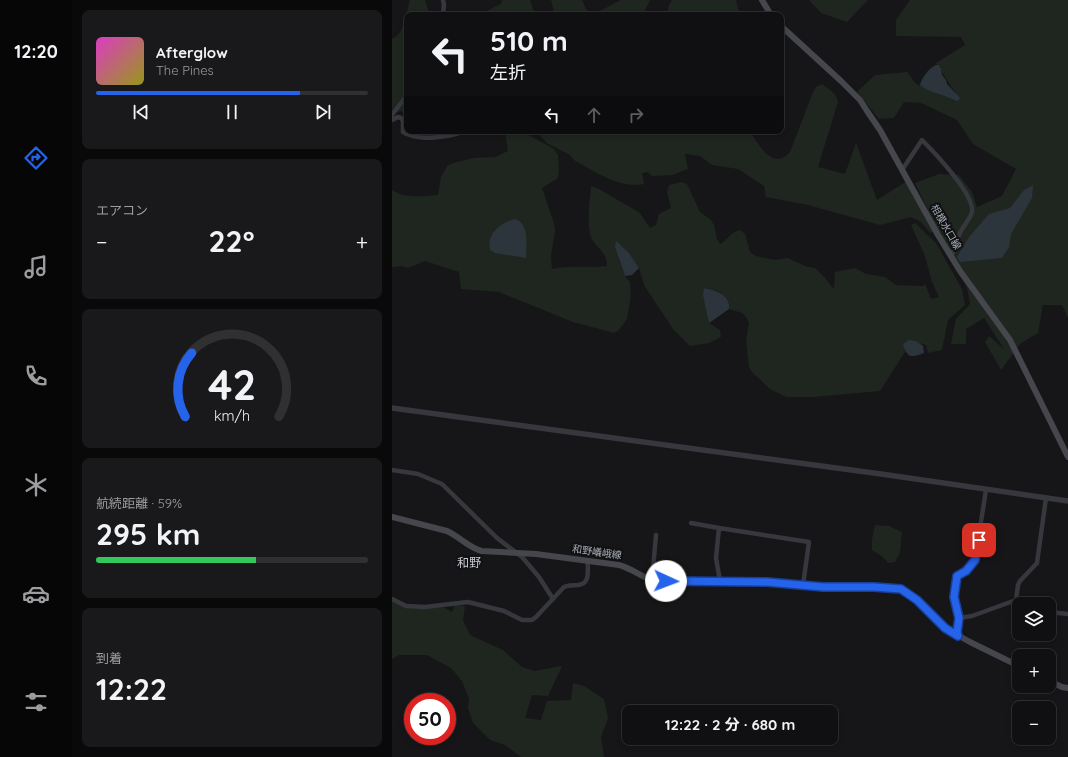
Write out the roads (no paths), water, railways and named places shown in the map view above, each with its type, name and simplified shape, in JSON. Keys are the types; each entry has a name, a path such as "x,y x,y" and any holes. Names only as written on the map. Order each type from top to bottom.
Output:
{"main road":[{"path":"762,0 770,12"},
{"name":"相模水口線","path":"784,29 860,100 880,130 971,288 989,310 1010,340 1068,457"},
{"name":"和野嶬峨線","path":"392,517 454,534 476,550 494,553 536,554 628,567 645,578 652,580 767,582 901,589 917,600 945,628 1012,663"},
{"path":"1056,684 1068,688"}],"street":[{"path":"443,0 443,12"},
{"path":"392,115 404,99"},
{"path":"392,120 398,117 401,118 403,121 404,133"},
{"path":"406,134 423,138 458,134"},
{"path":"902,170 922,140 943,162 968,197 972,212 958,238 952,257"},
{"path":"392,408 881,474 1068,501"},
{"path":"392,470 418,474 442,484 497,538 522,557 539,577 553,599"},
{"path":"958,636 957,632 959,618 954,597 957,576 966,571 975,560 986,490"},
{"path":"1016,597 1020,581 1037,563 1046,498"},
{"path":"691,523 809,542 803,585"},
{"path":"719,528 716,558 720,581"},
{"path":"652,580 656,535"},
{"path":"392,599 406,606 425,607 468,602 504,611 522,620 532,620 564,587 568,585 580,585 585,583 587,580 588,561"},
{"path":"959,618 972,616 1012,601"},
{"path":"1056,613 1068,614"}],"district":[{"name":"和野","path":"469,562"}]}
